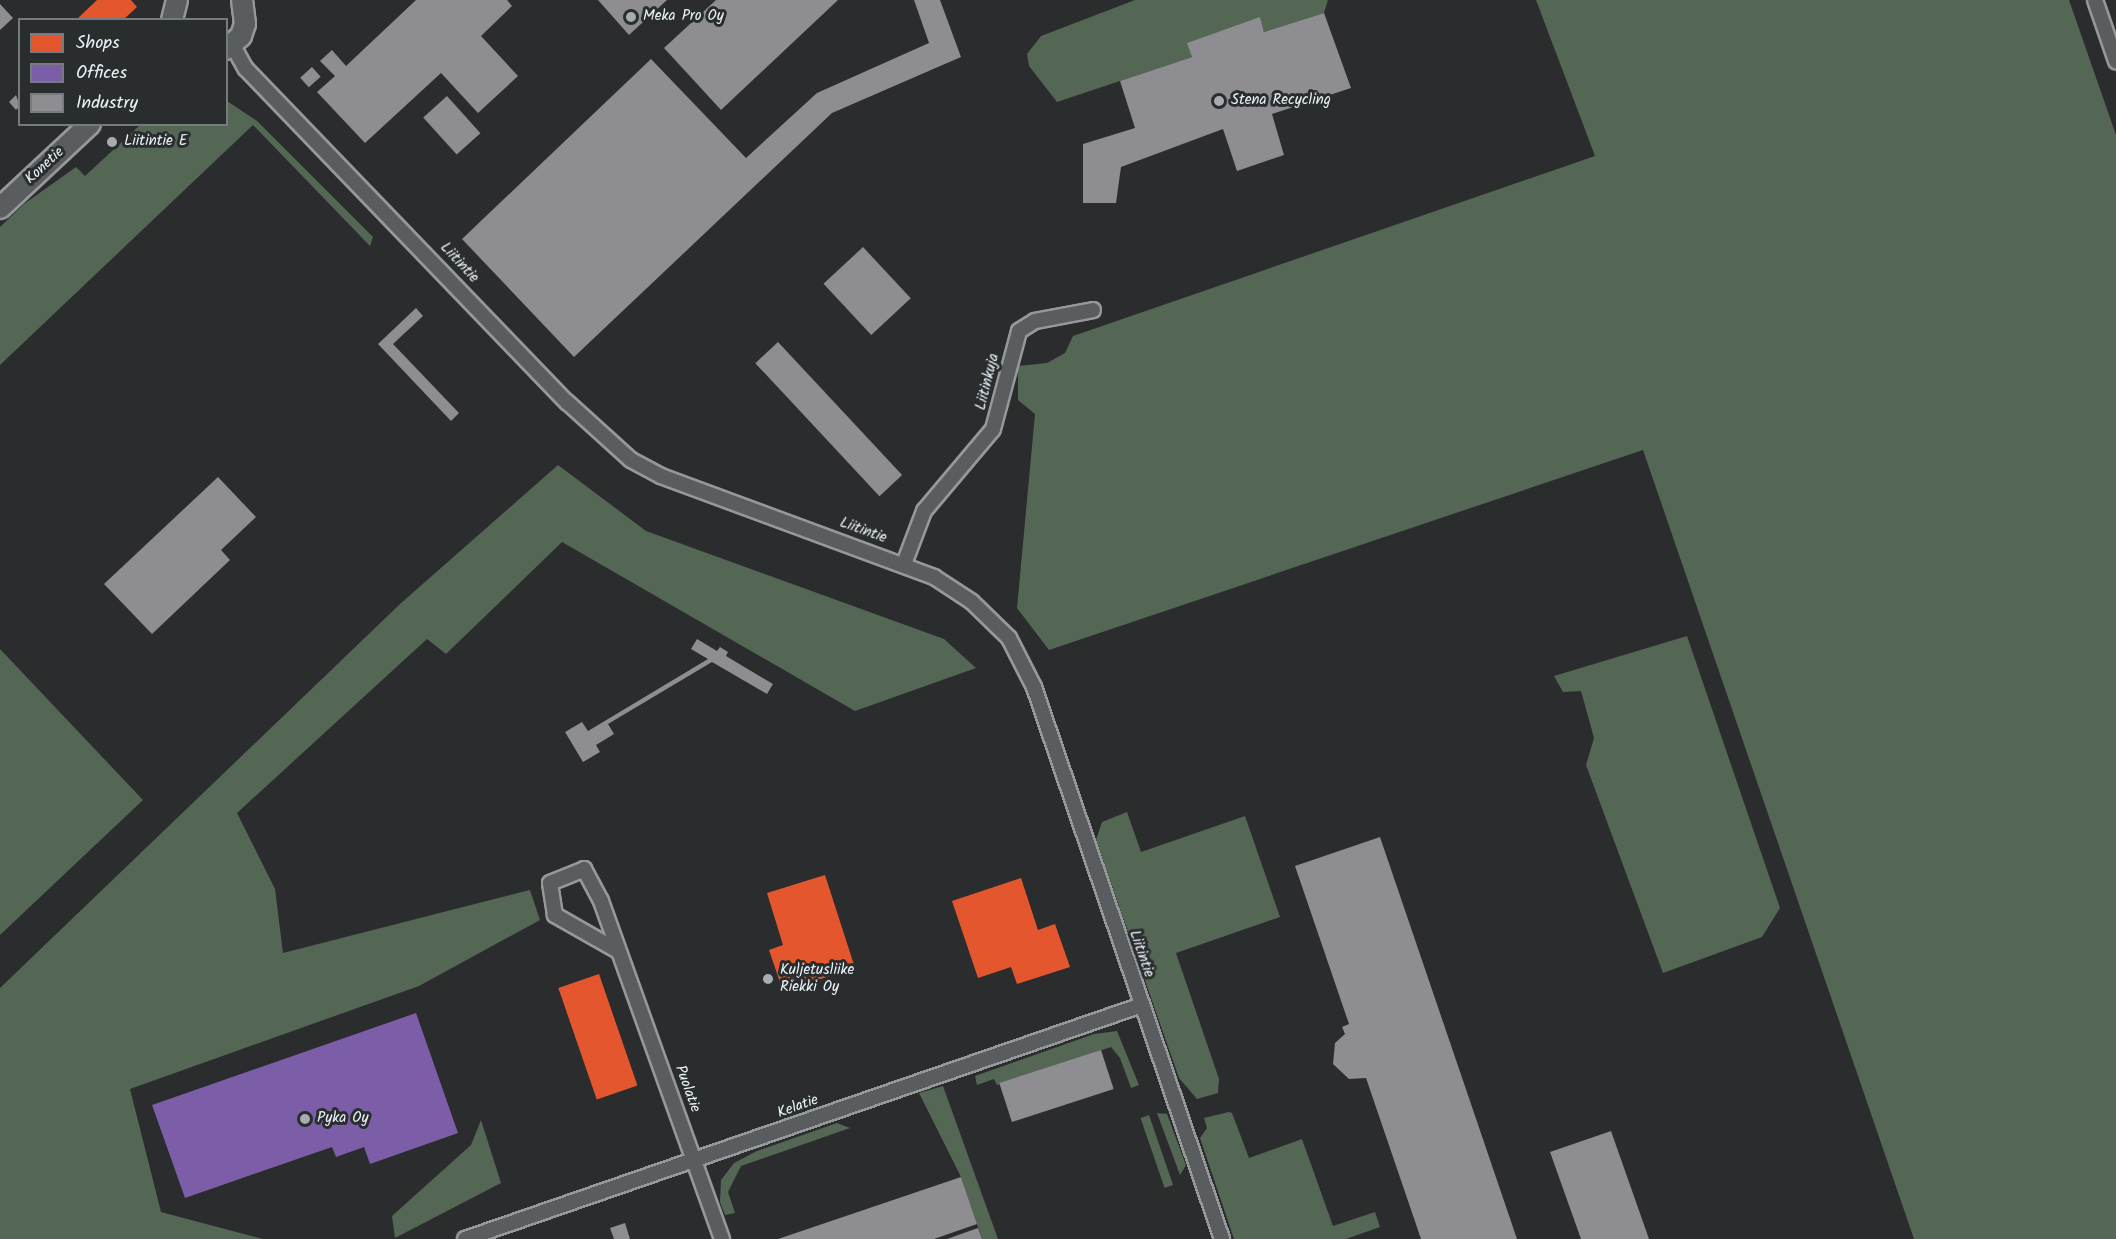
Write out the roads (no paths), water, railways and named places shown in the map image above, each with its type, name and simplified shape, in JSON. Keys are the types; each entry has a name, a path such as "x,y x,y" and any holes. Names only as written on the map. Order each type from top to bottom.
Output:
{"street":[{"path":"172,18 177,0"},
{"path":"230,48 245,24 242,0"},
{"path":"2095,0 2109,20 2116,62"},
{"name":"Liitintie","path":"230,48 246,69 567,402 631,460 661,476 904,564 972,602 996,622 1021,659 1222,1239"},
{"name":"Konetie","path":"0,208 88,126"},
{"name":"Liitinkuja","path":"904,564 924,511 993,429 1018,331 1035,321 1094,310"},
{"name":"Puolatie","path":"618,951 555,915 550,883 584,868 601,901 722,1239"},
{"name":"Kelatie","path":"465,1239 696,1162 1142,1005"}],"place":[{"name":"Meka Pro Oy","path":"631,17"},
{"name":"Stena Recycling","path":"1219,101"},
{"name":"Liitintie E","path":"112,142"},
{"name":"Kuljetusliike Riekki Oy","path":"768,979"},
{"name":"Pyka Oy","path":"305,1119"}]}
